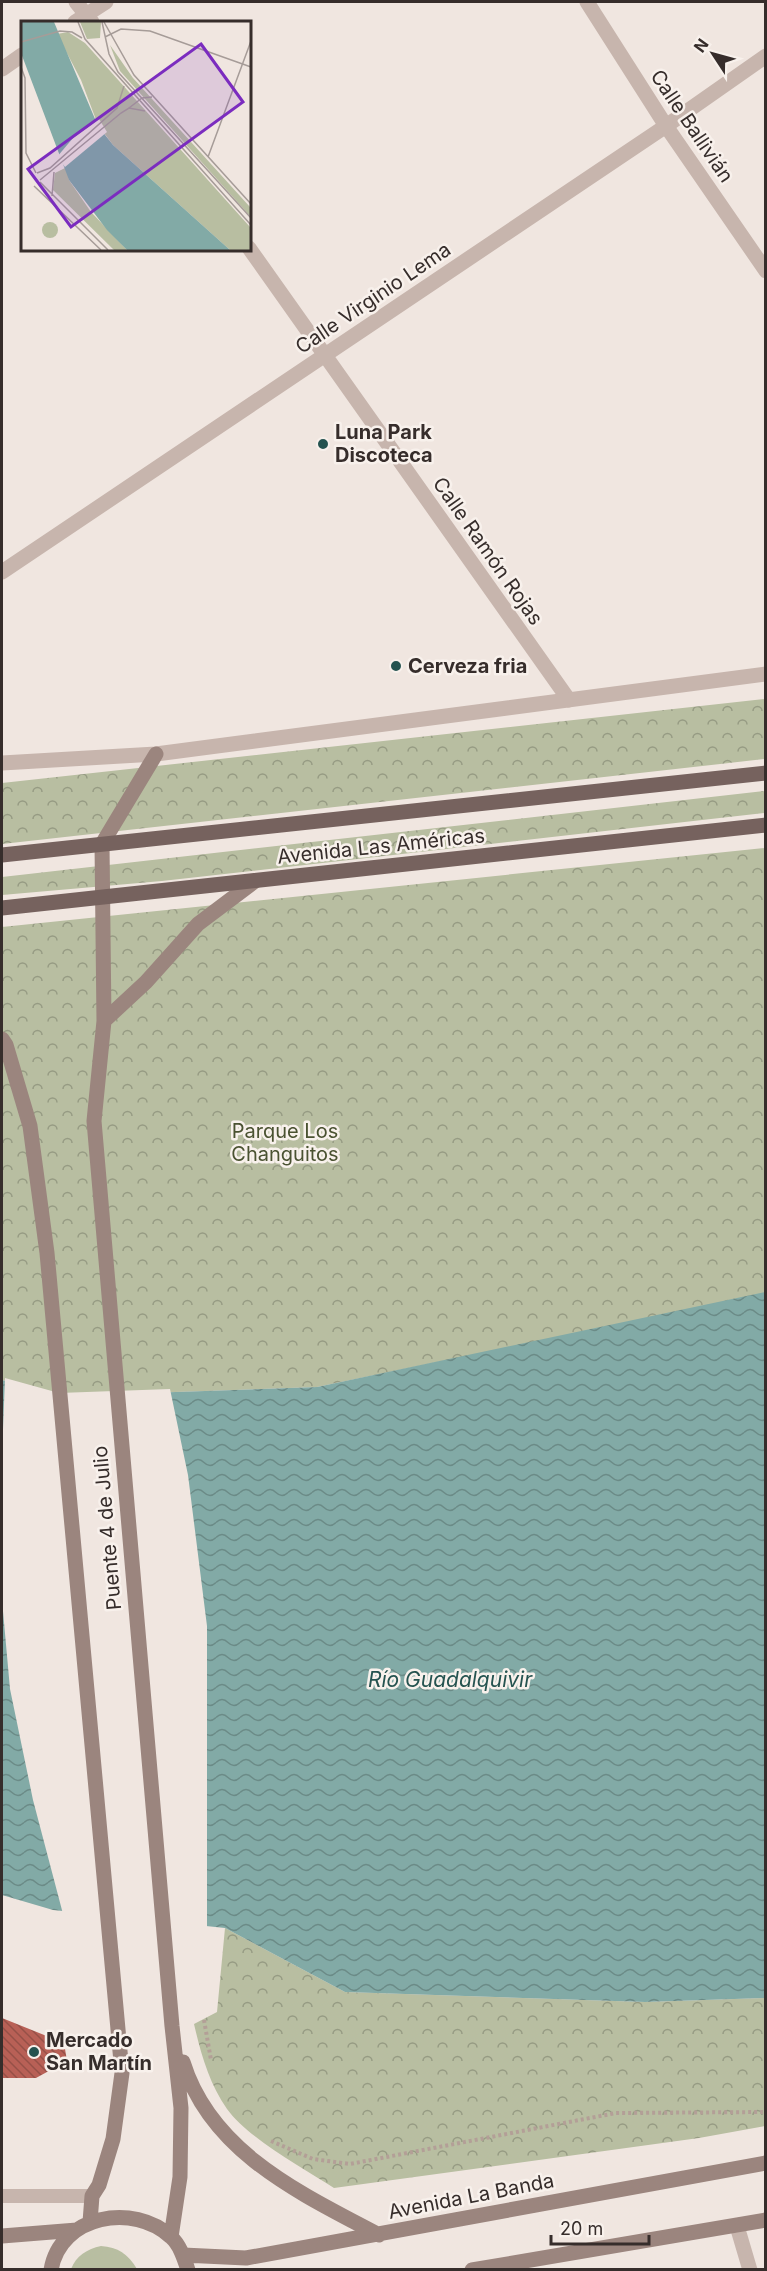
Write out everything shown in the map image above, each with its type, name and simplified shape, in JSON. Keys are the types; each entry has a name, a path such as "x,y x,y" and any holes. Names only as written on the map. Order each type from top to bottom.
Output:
{"main road":[{"path":"102,844 156,754"},
{"name":"Avenida Las Américas","path":"2,855 765,773"},
{"name":"Avenida Las Américas","path":"2,908 765,825"},
{"name":"Puente 4 de Julio","path":"102,844 104,1021 94,1121 165,1948 181,2108 180,2177 171,2237"},
{"path":"104,1021 146,982 198,924 255,881"},
{"name":"Puente 4 de Julio","path":"2,1038 30,1126 47,1253 122,2073 113,2139 83,2226"},
{"path":"172,2026 188,2080 210,2117 231,2140 289,2187 379,2235"},
{"name":"Avenida La Banda","path":"186,2262 246,2258 765,2163"},
{"path":"2,2236 83,2226 128,2216 150,2223 171,2237 186,2262"},
{"path":"472,2270 765,2220"},
{"path":"51,2270 62,2245 83,2226"}],"street":[{"path":"76,2 84,20 106,2"},
{"name":"Calle Ballivián","path":"587,2 666,126 765,271"},
{"path":"2,69 21,56"},
{"name":"Calle Virginio Lema","path":"2,572 666,126 765,56"},
{"name":"Calle Ramón Rojas","path":"250,249 569,700"},
{"path":"2,762 156,754 765,674"},
{"path":"737,2226 750,2270"}],"lane":[{"path":"2,2196 92,2196"}],"path":[{"path":"204,2020 212,2066"},
{"path":"270,2140 313,2159 350,2164 616,2113 765,2112"}],"green space":[{"path":"765,699 765,759 2,844 2,783"},
{"path":"765,791 765,813 162,881 2,895 2,877"},
{"name":"Parque Los Changuitos","path":"765,848 765,1294 317,1387 59,1396 2,1380 2,927"},
{"path":"225,1928 345,1992 645,2002 765,1998 765,2126 699,2138 334,2188 262,2142 249,2131 227,2109 210,2079 194,2024 217,2012"},
{"path":"101,2246 122,2252 137,2269 71,2269 83,2254"}],"water":[{"name":"Río Guadalquivir","path":"765,1292 765,1998 645,2002 345,1992 225,1928 53,1910 2,1895 2,1380 59,1396 317,1387"}],"pier":[{"path":"5,1378 59,1393 170,1389 188,1475 207,1626 207,1929 63,1914 33,1800 10,1689 2,1600 2,1455"}],"building":[{"name":"Mercado San Martín","path":"2,2018 64,2043 67,2061 36,2078 2,2078"}],"place":[{"name":"Luna Park Discoteca","path":"323,444"},
{"name":"Cerveza fria","path":"396,666"},
{"name":"Mercado San Martín","path":"34,2052"}]}
